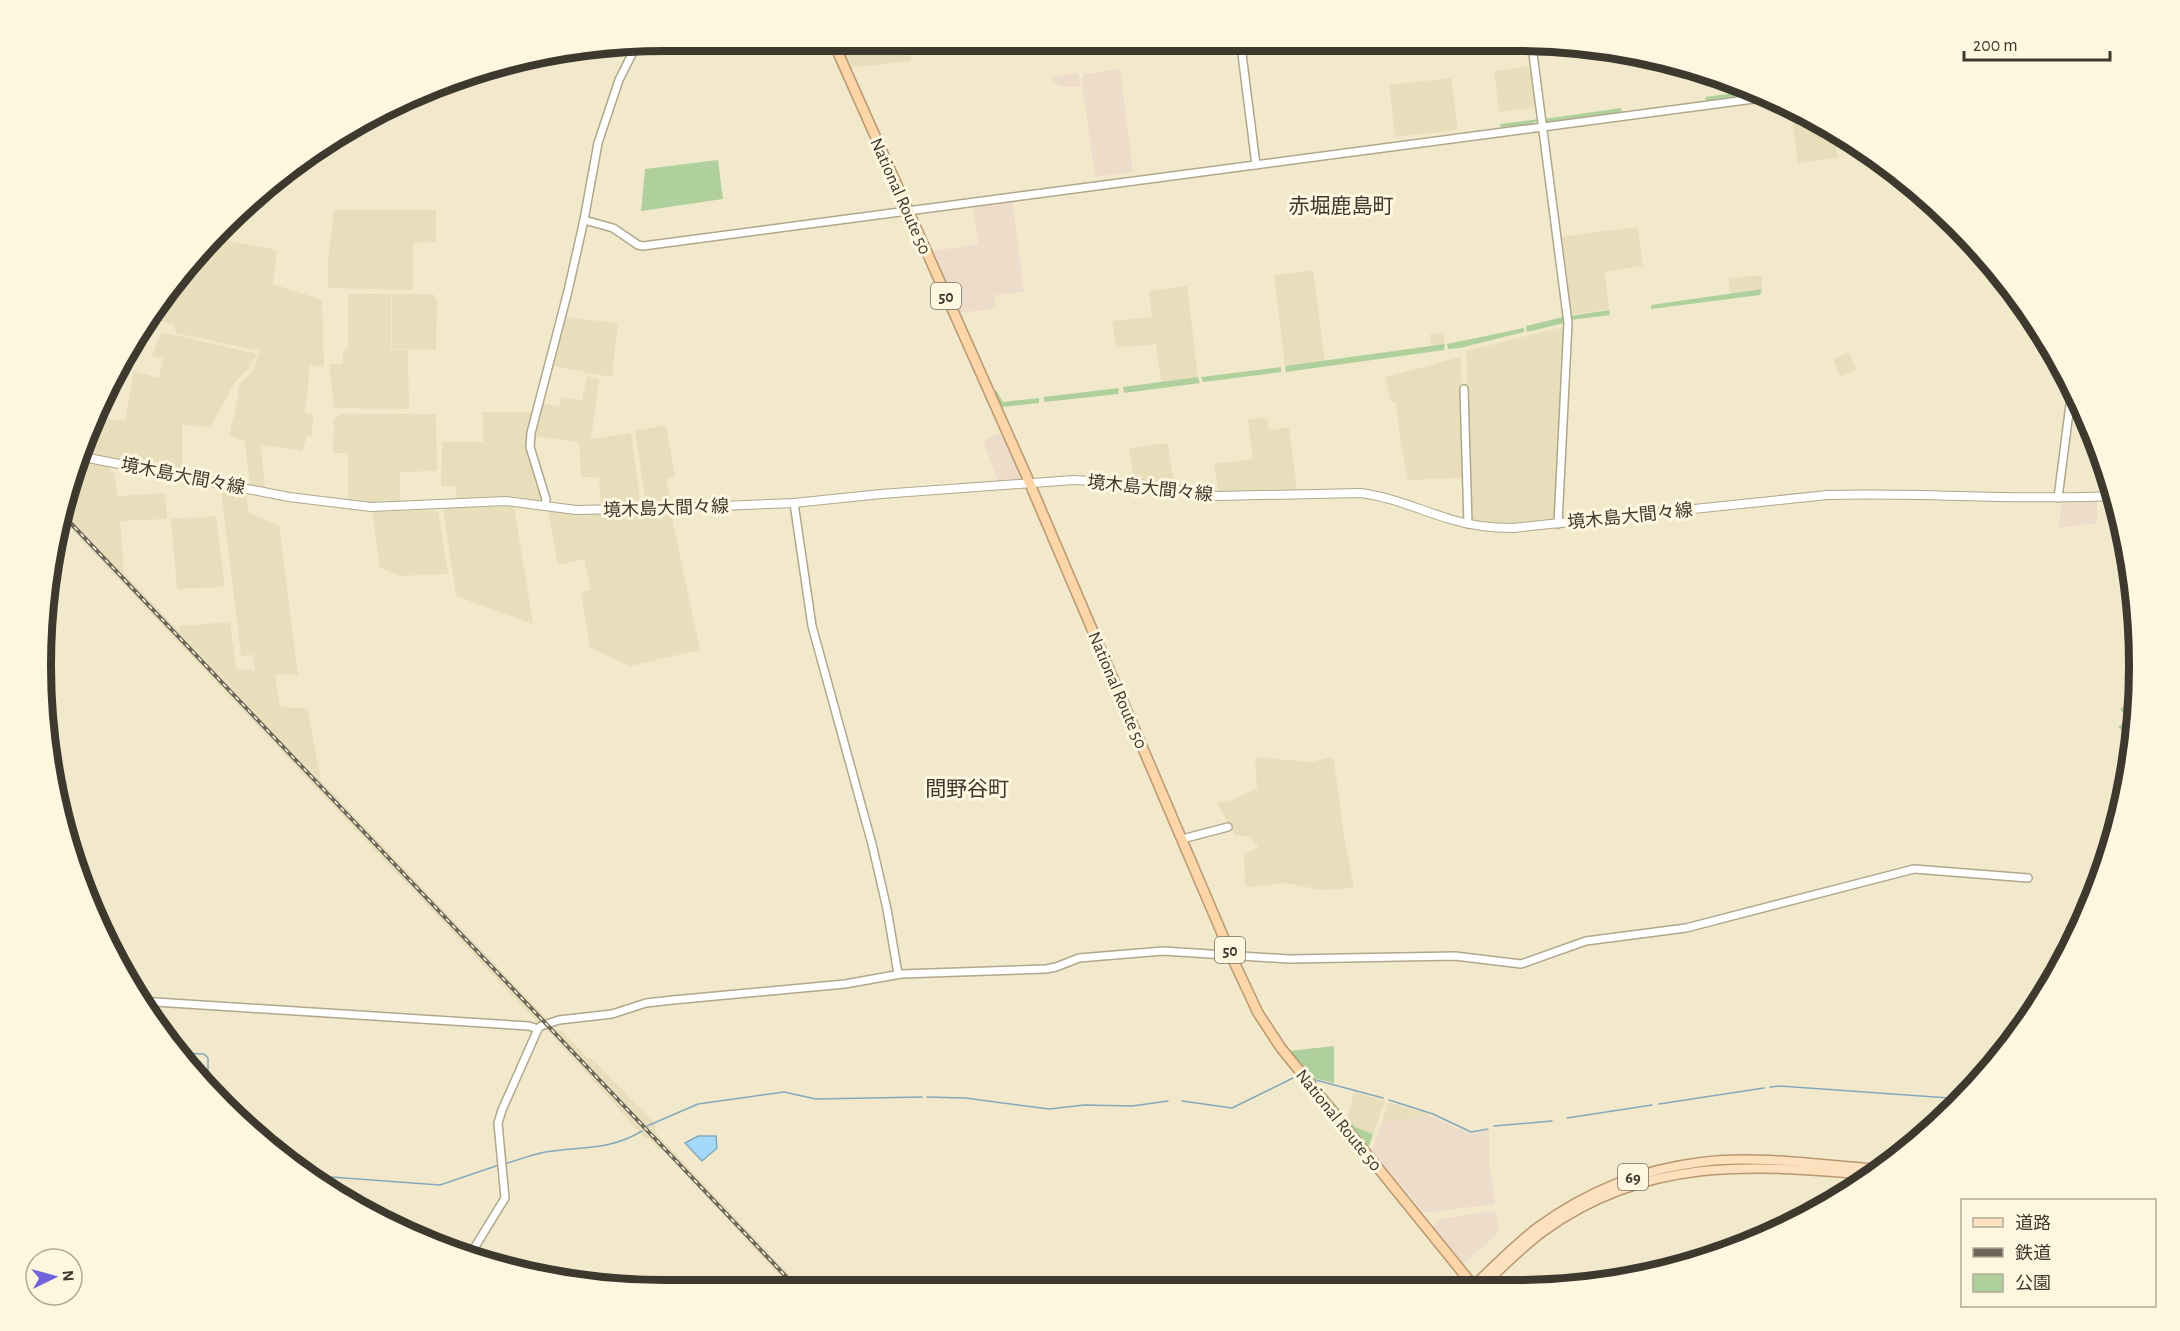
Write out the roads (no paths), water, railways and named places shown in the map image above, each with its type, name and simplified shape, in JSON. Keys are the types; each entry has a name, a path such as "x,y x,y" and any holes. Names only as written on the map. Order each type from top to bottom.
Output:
{"highway":[{"name":"National Route 50","path":"837,51 1029,483 1255,1007 1281,1048 1469,1280"}],"main road":[{"name":"境木島大間々線","path":"88,458 289,497 378,507 506,501 586,510 794,503 1029,483 1096,481 1146,485 1217,496 1360,493 1395,500 1468,524 1513,528 1827,495 2058,498 2105,496"},
{"name":"69","path":"1483,1280 1525,1237 1555,1216 1595,1192 1645,1174 1678,1165 1719,1160 1868,1167"},
{"name":"69","path":"1485,1280 1544,1232 1589,1204 1630,1186 1692,1171 1742,1167 1859,1174"}],"street":[{"path":"1242,51 1256,165"},
{"path":"1533,51 1568,323 1558,524"},
{"path":"545,505 546,499 532,457 530,438 568,291 598,143 619,80 633,52"},
{"path":"584,220 613,228 643,246 1753,99"},
{"path":"1464,389 1468,524"},
{"path":"2058,498 2070,403"},
{"path":"794,503 812,626 872,844 887,909 898,974"},
{"path":"1182,839 1228,827"},
{"path":"474,1249 505,1198 498,1123 502,1110 538,1029 549,1022 612,1014 646,1003 854,982 898,974 1029,971 1056,967 1079,958 1163,951 1311,959 1455,956 1521,964 1586,941 1686,928 1914,869 2028,878"},
{"path":"152,1002 497,1024 538,1029"}],"water":[{"path":"698,1136 716,1136 717,1148 702,1161 685,1143"}],"waterway":[{"path":"189,1053 204,1054 208,1058 208,1076"},
{"path":"1308,1074 1312,1079 1383,1098"},
{"path":"1182,1101 1232,1108 1297,1076"},
{"path":"1770,1087 1949,1098"},
{"path":"1659,1104 1764,1088"},
{"path":"647,1126 698,1104 784,1092 816,1099 922,1097"},
{"path":"927,1097 965,1098 1049,1109 1084,1105 1132,1106 1168,1101"},
{"path":"1389,1100 1433,1114 1471,1132 1488,1129"},
{"path":"1567,1118 1652,1105"},
{"path":"1494,1126 1552,1121"},
{"path":"504,1164 545,1152 606,1145 642,1131"},
{"path":"325,1177 440,1185 499,1165"}],"railway":[{"path":"69,521 789,1280"}],"district":[{"name":"赤堀鹿島町","path":"1341,206"},
{"name":"間野谷町","path":"967,789"}]}
